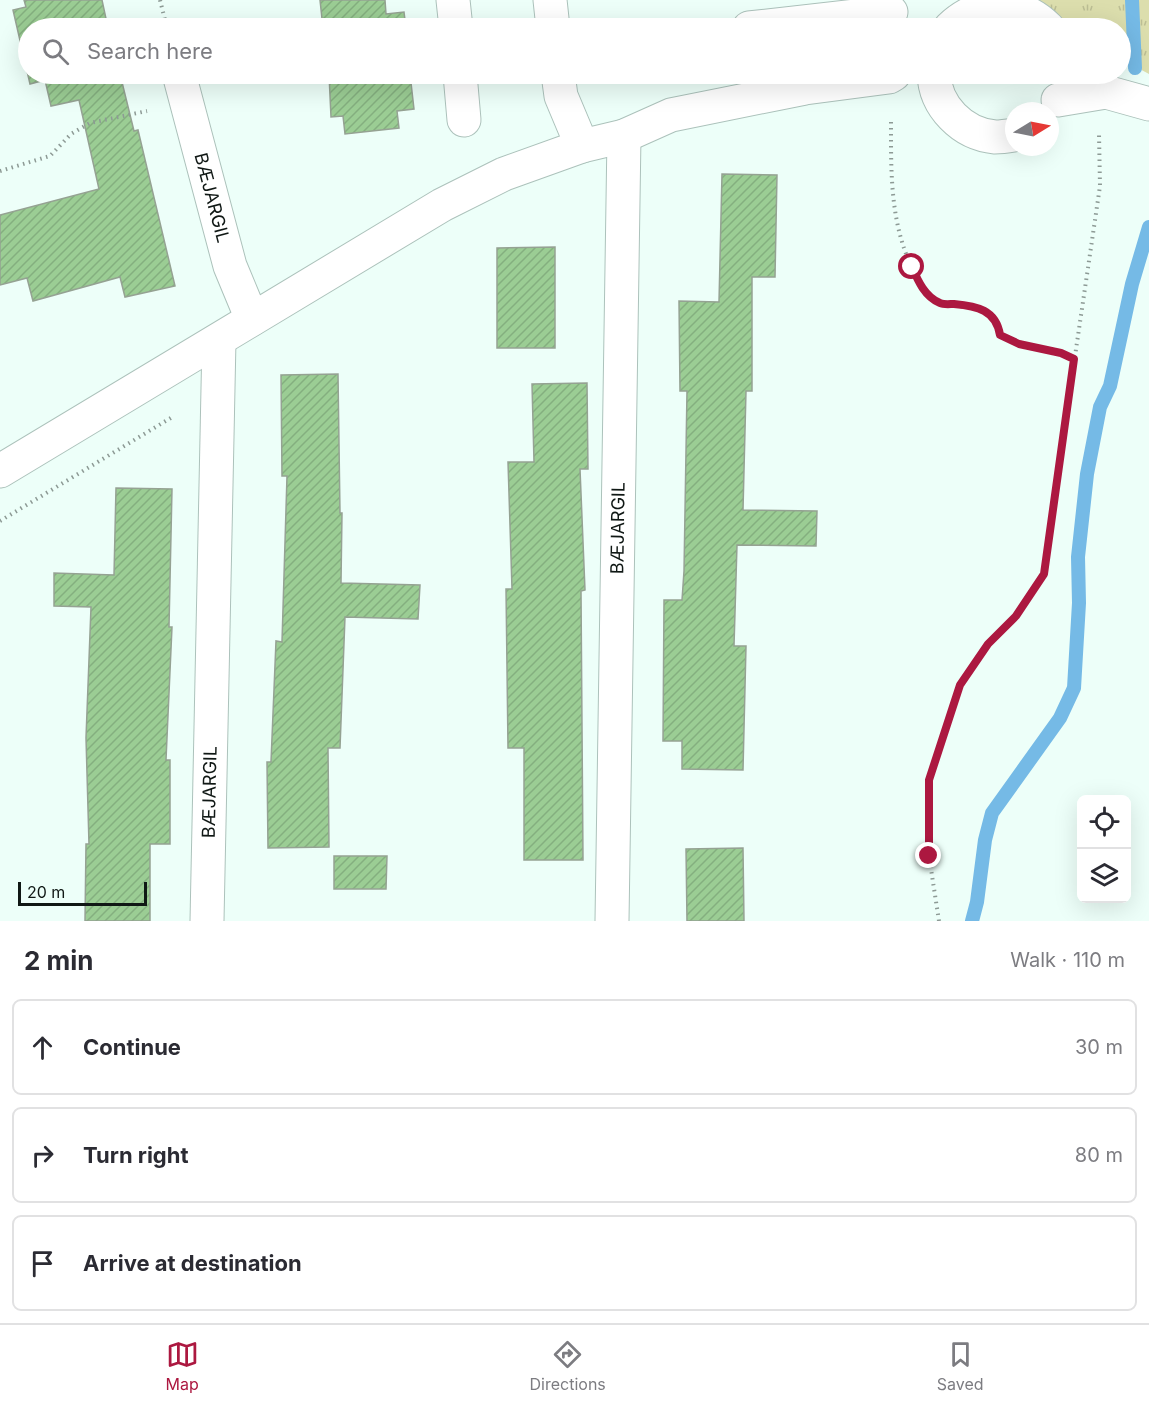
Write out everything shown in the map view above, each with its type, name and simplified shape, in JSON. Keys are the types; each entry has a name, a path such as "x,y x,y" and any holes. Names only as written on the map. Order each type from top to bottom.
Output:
{"street":[{"path":"453,0 455,18"},
{"path":"550,0 553,18"},
{"path":"962,18 998,4 1036,18"},
{"path":"838,18 891,12"},
{"path":"461,84 464,120"},
{"path":"559,84 561,96 582,146"},
{"path":"0,471 442,205 504,174 582,146 624,135 671,115 831,84"},
{"path":"936,84 947,111 960,124 978,133 996,137 1005,136"},
{"path":"1057,95 1091,84"},
{"path":"1097,84 1149,104"},
{"name":"BÆJARGIL","path":"183,88 230,266 252,319"},
{"name":"BÆJARGIL","path":"612,921 624,135"},
{"name":"BÆJARGIL","path":"207,921 219,340"}],"path":[{"path":"160,0 164,18"},
{"path":"0,171 50,156 71,134 90,123 183,88"},
{"path":"891,122 891,177 897,227 903,248 923,290 941,304 972,306 987,312 998,322 1000,335 1019,344 1061,353 1074,359"},
{"path":"939,921 929,856 929,780 960,685 988,644 1016,616 1044,574 1101,186 1099,134"},
{"path":"0,521 146,434 218,387"}],"green space":[{"path":"1029,0 1149,0 1149,74 1131,64 1131,18 1053,18"}],"building":[{"path":"24,0 102,0 106,18 18,18 18,32 13,10 26,7"},
{"path":"320,0 385,0 386,14 404,12 405,18 322,18"},
{"path":"46,84 122,84 134,131 138,130 175,286 125,297 120,277 33,301 27,278 0,285 0,215 99,189 79,100 51,106"},
{"path":"329,84 411,84 414,109 397,111 399,128 345,134 343,116 331,117"},
{"path":"722,174 777,175 775,277 752,277 752,391 746,391 743,510 817,511 816,546 737,545 734,646 746,646 743,770 682,769 682,741 663,741 664,600 682,600 684,571 687,391 680,391 679,301 719,302"},
{"path":"555,247 555,348 497,348 497,248"},
{"path":"338,374 340,513 342,513 341,583 420,585 418,619 345,617 340,748 328,748 329,847 268,848 267,762 271,762 276,641 282,642 287,476 282,476 281,375"},
{"path":"587,383 588,469 580,469 585,590 581,591 583,860 524,860 524,748 508,748 506,589 512,589 508,462 534,462 532,384"},
{"path":"116,488 172,489 169,627 172,627 166,760 170,760 170,844 150,844 150,921 85,921 86,844 89,844 86,738 91,607 54,606 54,573 114,575"},
{"path":"743,848 744,921 687,921 686,849"},
{"path":"334,856 387,856 386,889 334,889"}],"waterway":[{"path":"1132,0 1135,68"},
{"path":"972,921 977,902 985,840 992,813 1060,718 1074,688 1079,603 1078,557 1087,474 1100,407 1110,386 1132,284 1149,227"}],"route":[{"path":"912,267 923,290 941,304 972,306 987,312 998,322 1000,335 1019,344 1061,353 1074,359 1044,574 1016,616 988,644 960,685 929,780 929,856"}]}
